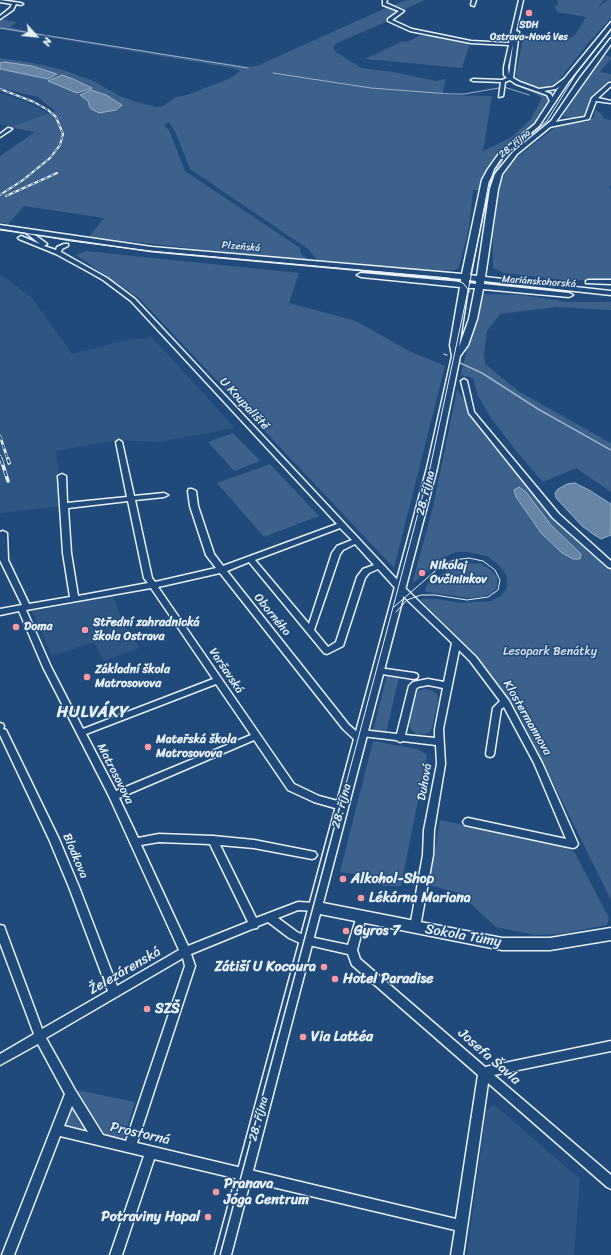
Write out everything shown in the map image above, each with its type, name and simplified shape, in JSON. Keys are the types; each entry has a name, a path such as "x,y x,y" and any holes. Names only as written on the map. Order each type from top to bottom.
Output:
{"main road":[{"name":"28. října","path":"223,1255 432,468 455,360 454,345 465,282 488,174 502,154 537,125 566,80 611,24"},
{"name":"28. října","path":"455,360 464,345 472,322 480,283 494,189 499,174 512,156 550,126 611,40"},
{"name":"Plzeňská","path":"0,227 160,250 465,282"},
{"name":"Plzeňská","path":"0,234 66,245 148,255 465,282"},
{"path":"482,270 487,275 503,281"},
{"name":"Mariánskohorská","path":"480,283 503,281 611,293"},
{"name":"Mariánskohorská","path":"465,282 611,299"},
{"name":"Sokola Tůmy","path":"316,907 488,942 524,945 550,944 611,934"}],"street":[{"path":"0,0 14,4 21,4"},
{"path":"511,79 515,35 521,0"},
{"path":"526,0 515,35 510,44 505,71 506,75 511,79 548,94 552,101"},
{"path":"384,2 402,11 389,20 411,30 471,42 510,44"},
{"path":"0,18 12,9 14,4"},
{"path":"473,80 503,81 511,79"},
{"path":"536,89 551,89 566,80"},
{"path":"501,96 503,81"},
{"path":"550,126 557,122 574,121 588,117 594,99 611,84"},
{"path":"594,99 611,102"},
{"path":"560,113 563,118 574,121"},
{"path":"0,136 10,129"},
{"name":"U Koupaliště","path":"28,232 58,253 105,279 133,300 400,588"},
{"name":"U Koupaliště","path":"21,238 58,253"},
{"path":"58,253 59,248 66,245"},
{"path":"588,282 611,282"},
{"path":"464,380 471,412 556,516 611,565"},
{"name":"Varšavská","path":"119,442 148,578 291,787 317,799 342,806"},
{"path":"62,476 67,553 74,598"},
{"name":"Oborného","path":"192,491 194,506 210,555 349,731 361,736"},
{"path":"65,506 164,495"},
{"path":"0,612 153,585 221,570 342,525"},
{"name":"Matrosovova","path":"3,533 4,560 48,667 114,796 186,951 190,966 130,1147"},
{"path":"310,631 336,553 340,548 357,541"},
{"path":"250,559 327,651 340,644 361,577 366,571 380,565"},
{"name":"Klostermannova","path":"400,588 456,642 477,665 505,701 538,763 574,844 468,822"},
{"name":"Duhová","path":"415,927 428,855 428,830 441,764 439,729 446,685 456,642"},
{"path":"379,670 414,676"},
{"path":"81,732 218,680"},
{"path":"400,739 412,688 416,684 428,682 446,685"},
{"path":"490,754 497,708 505,701"},
{"name":"Blodkova","path":"1,728 54,839 74,887 114,993"},
{"path":"114,796 256,736"},
{"path":"361,736 439,742"},
{"path":"135,842 158,838 213,840 254,844 312,855"},
{"path":"213,840 254,925"},
{"name":"Železárenská","path":"0,1060 186,951 254,925 300,905 316,907"},
{"path":"270,918 293,935 306,940 352,950 361,916"},
{"name":"Prostorná","path":"0,929 40,1037 71,1094 100,1141 461,1226"},
{"name":"Josefa Šavla","path":"352,950 356,962 611,1183"},
{"path":"457,1255 484,1072 611,1046"},
{"path":"8,1255 71,1094"},
{"path":"57,1130 100,1141"},
{"path":"116,1255 151,1152"}],"shaded area":[{"path":"5,62 32,66 57,74 48,79 0,69 0,63"},
{"path":"62,75 92,88 77,93 48,81"},
{"path":"91,90 106,95 122,105 116,110 99,113 90,108 88,101 80,95"},
{"path":"0,93 25,101 48,113 10,127 0,124"},
{"path":"0,274 32,298 72,354 135,338 144,339 151,336 235,428 159,442 116,440 56,451 62,504 60,506 0,513"},
{"path":"575,483 611,504 611,535 601,539 593,534 582,526 556,498 555,493 558,489 567,484"},
{"path":"519,487 526,492 551,525 581,554 580,559 573,559 562,553 541,533 516,497 514,490"},
{"name":"Střední zahradnická škola Ostrava","path":"113,596 122,621 139,648 104,661 94,642 52,656 32,611"},
{"path":"493,1105 580,1179 574,1255 467,1255 486,1111"}],"green space":[{"path":"406,0 425,0 405,9 391,6"},
{"path":"604,0 597,8 608,0 611,0 611,18 589,42 559,80 545,88 531,85 517,79 516,74 524,34 570,38 575,35 586,17 557,12 555,7 559,3 557,1"},
{"path":"388,7 399,11 389,17 388,21 337,43 333,47 336,52 361,68 393,72 435,81 446,79 442,95 492,96 483,151 510,138 517,132 530,120 542,98 534,93 511,84 543,93 549,99 537,120 492,161 482,180 479,190 473,190 469,228 459,267 456,270 441,271 318,261 308,249 190,169 175,131 169,122 164,125 169,130 185,171 300,248 301,254 308,259 299,260 89,237 104,218 24,206 8,224 0,222 0,156 35,132 10,127 55,111 38,97 0,88 0,58 60,69 91,80 120,96 157,107 163,106 176,97 187,95 231,78 240,71 238,69 0,29 0,19 17,22 10,27 40,34 249,67 259,65"},
{"path":"421,35 470,43 462,68 365,59 403,41 407,42"},
{"path":"604,55 611,57 611,59 600,72 611,74 611,79 591,98 586,116 574,119 564,116 563,114 589,73"},
{"path":"595,110 601,113 604,119 611,120 611,186 609,186 611,191 611,280 563,280 504,273 493,268 493,235 500,184 506,172 516,158 558,125 587,122 594,117"},
{"path":"86,251 299,273 289,303 356,321 409,351 445,366 394,568 139,298 76,255"},
{"path":"484,294 522,295 569,302 611,302 611,310 556,307 500,314 487,331 484,354 485,364 518,391 611,443 611,492 576,468 543,482 516,451 491,418 478,396 473,378 461,375 482,296"},
{"name":"Lesopark Benátky","path":"457,390 500,450 556,514 611,568 611,900 518,712 478,657 420,599 437,599 461,603 491,601 501,596 507,588 507,577 501,567 487,556 467,552 456,552 444,557 412,584 433,507","holes":["519,487 526,492 557,532 553,545 532,522 516,497 515,488"]},
{"path":"233,433 260,461 234,471 208,442"},
{"path":"270,464 319,516 264,537 217,483"},
{"path":"479,562 491,570 497,577 497,587 492,593 482,597 468,598 427,592 425,590 428,583 455,566 467,563 479,564"},
{"path":"387,675 399,677 386,733 373,731"},
{"path":"424,689 431,690 437,694 438,701 432,728 429,733 418,735 412,731 410,727 410,720 418,691"},
{"path":"373,741 417,749 427,755 401,886 383,886 361,875 340,872"},
{"path":"440,820 565,846 575,853 609,918 607,925 561,934 535,935 496,927 459,893 429,885"},
{"path":"77,1090 135,1102 123,1140 106,1136"},
{"path":"71,1102 90,1133 62,1126"}],"waterway":[{"path":"0,28 248,68"},
{"path":"273,73 371,88 450,94 464,94 499,88"},
{"path":"504,87 529,95"},
{"path":"458,362 482,373 538,409 611,450"}],"tram line":[{"path":"468,290 489,182 504,157 547,121 576,74 611,30"},
{"path":"0,229 71,241 150,251 449,278 463,283 468,290"},
{"path":"341,803 430,468 468,290"},
{"path":"394,607 442,565 454,560 469,558 483,561 495,570 500,580 498,590 488,597 467,600 435,595 421,595 407,600 396,612"},
{"path":"220,1255 341,802"}],"railway":[{"path":"0,89 34,102 48,110 56,117 63,134 60,145 50,158 23,180 0,195"},
{"path":"6,196 57,173"},
{"path":"0,436 8,460"},
{"path":"0,456 1,460"},
{"path":"1,459 8,481"},
{"path":"8,459 9,463"}],"place":[{"name":"SDH Ostrava-Nová Ves","path":"529,13"},
{"name":"Nikolaj Ovčininkov","path":"422,573"},
{"name":"Doma","path":"16,627"},
{"name":"Střední zahradnická škola Ostrava","path":"85,630"},
{"name":"Základní škola Matrosovova","path":"87,677"},
{"name":"Mateřská škola Matrosovova","path":"148,747"},
{"name":"Alkohol-Shop","path":"343,879"},
{"name":"Lékárna Mariana","path":"361,898"},
{"name":"Gyros 7","path":"346,931"},
{"name":"Zátiší U Kocoura","path":"324,967"},
{"name":"Hotel Paradise","path":"335,979"},
{"name":"SZŠ","path":"147,1009"},
{"name":"Via Lattéa","path":"303,1037"},
{"name":"Pranava Jóga Centrum","path":"216,1192"},
{"name":"Potraviny Hapal","path":"208,1217"}],"district":[{"name":"HULVÁKY","path":"93,713"}]}
